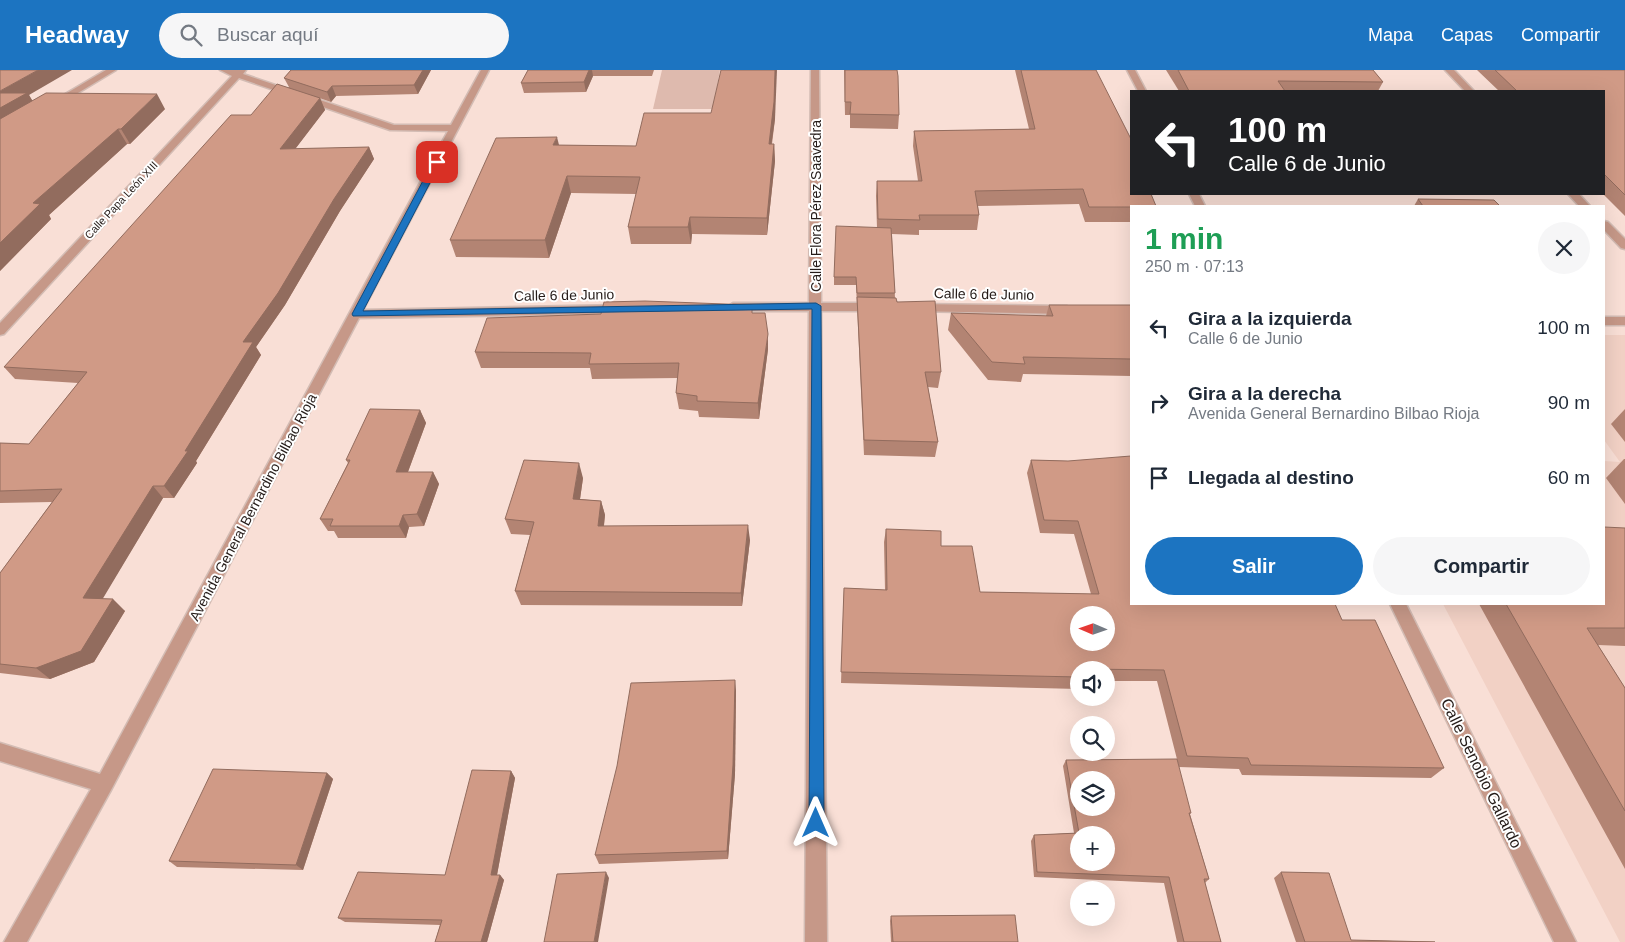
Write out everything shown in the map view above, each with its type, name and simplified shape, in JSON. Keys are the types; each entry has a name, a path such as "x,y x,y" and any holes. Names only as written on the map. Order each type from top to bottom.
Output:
{"street":[{"path":"43,110 112,70"},
{"path":"224,70 240,72 393,128 455,128"},
{"name":"Avenida General Bernardino Bilbao Rioja","path":"15,942 104,784 455,128 484,70"},
{"name":"Calle Flora Pérez Saavedra","path":"816,70 816,942"},
{"path":"1131,70 1141,90"},
{"path":"1449,70 1469,90"},
{"name":"Calle Papa León XIII","path":"0,331 240,72"},
{"path":"1574,195 1585,205"},
{"path":"1605,225 1625,246"},
{"path":"718,308 885,307"},
{"name":"Calle 6 de Junio","path":"905,307 1082,310"},
{"name":"Calle 6 de Junio","path":"356,314 630,309"},
{"path":"1605,321 1625,321"},
{"name":"Calle Senobio Gallardo","path":"1398,605 1565,942"},
{"path":"0,752 104,784"}],"shaded area":[{"path":"662,70 720,70 713,109 653,109"},
{"path":"1605,335 1625,335 1625,942 1620,942 1444,605 1605,605 1605,461 1620,462 1605,441"}],"building":[{"path":"0,70 38,70 0,91"},
{"path":"291,70 423,70 414,85 332,86 327,92 284,78"},
{"path":"528,70 589,70 584,82 521,83"},
{"path":"721,70 775,70 774,102 769,144 774,144 767,218 690,217 688,227 628,227 640,177 567,176 545,240 450,240 496,138 557,137 553,145 636,146 644,113 711,113"},
{"path":"845,70 897,70 899,115 850,114 851,102 845,102"},
{"path":"1021,70 1096,70 1130,137 1130,195 1151,195 1156,205 1089,207 1083,189 975,191 979,215 919,215 920,220 878,219 877,181 922,181 914,131 1035,129"},
{"path":"1178,70 1373,70 1383,82 1278,81 1284,90 1188,90"},
{"path":"1495,70 1625,70 1625,195 1605,175 1605,90 1516,90"},
{"path":"277,84 320,98 280,149 369,147 334,199 278,293 243,342 253,342 185,451 188,451 164,486 153,486 83,598 113,599 81,651 36,668 0,664 0,573 62,489 0,491 0,443 29,444 87,372 4,367 231,115 251,115"},
{"path":"0,93 27,93 0,108"},
{"path":"46,93 157,94 121,129 118,129 33,203 40,204 0,243 0,119"},
{"path":"1418,199 1494,200 1499,205 1422,205"},
{"path":"836,226 891,228 895,293 857,293 856,277 834,277"},
{"path":"857,297 896,298 897,302 935,301 941,372 925,372 938,442 864,440"},
{"path":"645,301 752,305 752,313 765,313 768,334 758,403 697,401 697,396 676,393 679,363 589,364 591,353 475,352 487,318 601,314 604,302"},
{"path":"1049,305 1130,305 1130,359 1023,357 1025,364 992,362 951,313 1053,316"},
{"path":"370,409 420,410 396,472 433,472 417,514 403,515 399,526 330,526 333,519 320,519 350,460 346,460"},
{"path":"1130,456 1130,605 1335,605 1342,620 1375,620 1444,768 1251,765 1248,758 1187,756 1164,670 1115,669 1115,661 1070,661 1070,677 841,672 844,588 887,590 886,529 941,531 941,546 972,546 980,592 1099,594 1078,521 1044,520 1031,460 1068,461"},
{"path":"524,460 579,463 573,499 601,501 598,526 748,525 741,593 515,591 534,522 505,519"},
{"path":"1605,527 1625,528 1625,628 1587,628 1625,688 1625,811 1507,605 1605,605"},
{"path":"735,680 733,765 727,851 595,855 617,766 631,683"},
{"path":"1177,759 1191,813 1189,813 1209,879 1204,879 1221,942 1184,942 1169,877 1037,872 1034,835 1070,833 1070,871 1115,871 1115,826 1078,826 1076,816 1115,816 1115,771 1070,771 1070,782 1066,760"},
{"path":"213,769 327,773 296,865 169,861"},
{"path":"472,770 511,771 491,875 500,875 481,942 435,942 442,920 338,918 358,872 445,875"},
{"path":"606,872 594,942 544,942 557,874"},
{"path":"1281,872 1329,873 1351,940 1435,942 1305,942"},
{"path":"1015,915 1018,942 893,942 891,916"}],"route":[{"path":"437,162 356,314 816,306 816,823"}]}
